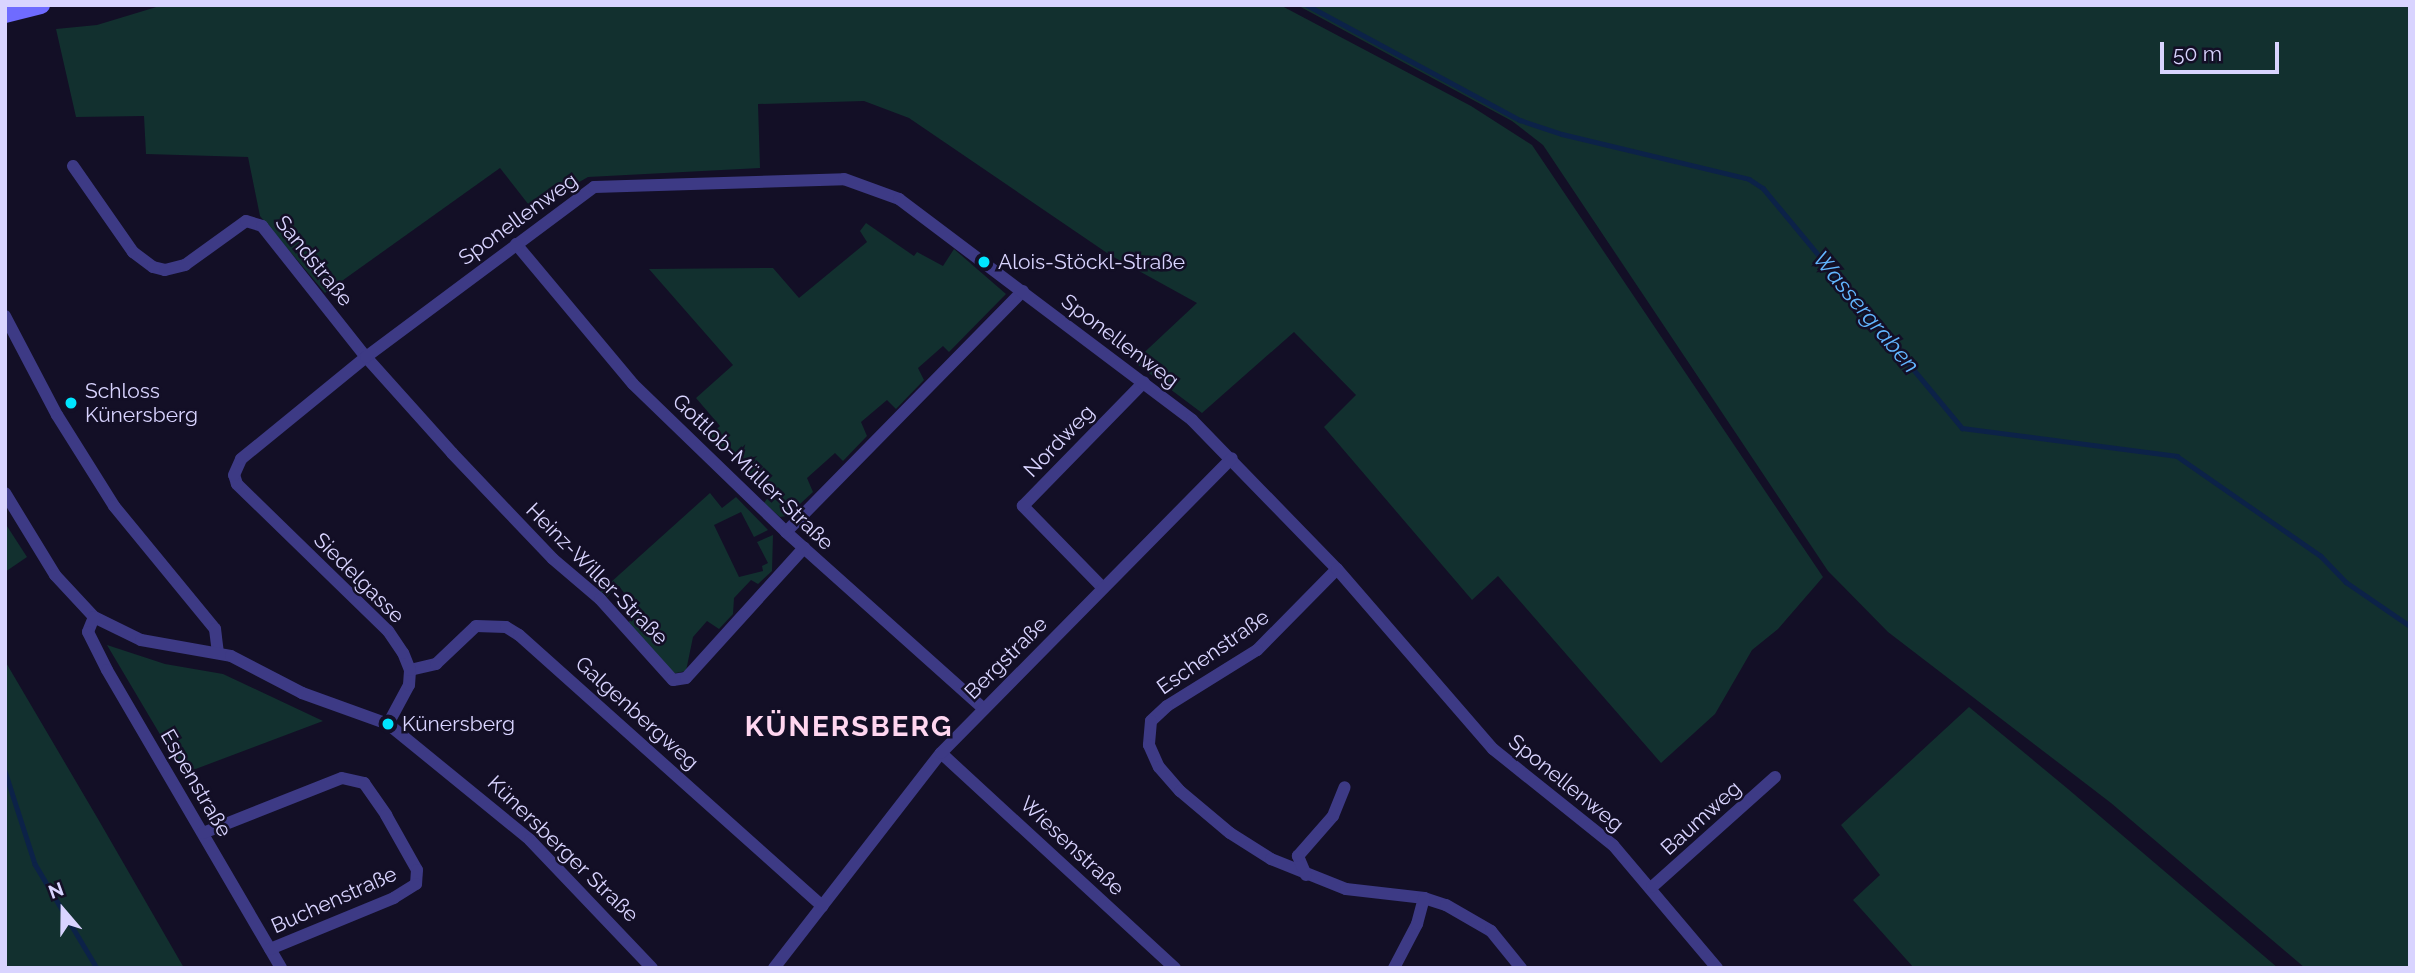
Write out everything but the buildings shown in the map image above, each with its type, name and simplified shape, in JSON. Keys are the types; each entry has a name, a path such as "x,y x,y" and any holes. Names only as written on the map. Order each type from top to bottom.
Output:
{"street":[{"path":"5,14 41,5"},
{"name":"Sandstraße","path":"73,166 133,252 153,267 165,270 185,265 239,224 255,220 366,357"},
{"name":"Sponellenweg","path":"234,475 241,459 366,357 594,187 844,179 898,199 1144,382 1233,458 1337,569 1493,749 1613,845 1652,887 1717,968"},
{"name":"Gottlob-Müller-Straße","path":"516,244 633,384 786,532 983,708"},
{"path":"786,532 1023,292"},
{"path":"5,316 57,415 139,541 215,629 218,653"},
{"name":"Heinz-Willer-Straße","path":"366,357 553,559 600,598 673,680 687,678 804,548"},
{"name":"Nordweg","path":"1103,587 1023,506 1144,382"},
{"name":"Bergstraße","path":"774,968 942,753 983,708 1233,458"},
{"name":"Siedelgasse","path":"234,475 237,484 388,631 410,670"},
{"name":"Künersberger Straße","path":"5,493 55,575 94,617 141,640 218,653 260,668 323,702 388,724 530,839 652,968"},
{"name":"Eschenstraße","path":"1337,569 1257,650 1167,706 1151,721 1149,745 1159,767 1180,791 1230,833 1306,875 1346,889 1424,898 1475,919 1521,968"},
{"name":"Espenstraße","path":"94,617 88,627 90,638 281,968"},
{"name":"Galgenbergweg","path":"410,670 436,664 476,626 512,631 822,906"},
{"path":"388,724 404,700 410,670"},
{"name":"Wiesenstraße","path":"942,753 1175,968"},
{"name":"Baumweg","path":"1652,887 1775,777"},
{"name":"Buchenstraße","path":"203,834 342,778 364,783 386,815 417,870 416,884 394,898 270,949"},
{"path":"1306,875 1298,856 1333,816 1345,787"},
{"path":"1394,968 1417,923 1424,898"}],"green space":[{"path":"163,5 1280,5 1471,106 1532,145 1823,577 1778,629 1752,650 1715,714 1661,763 1498,576 1472,600 1324,427 1356,395 1294,332 1202,413 1134,362 1197,303 1110,255 909,118 864,101 758,104 760,168 588,177 532,209 500,168 325,293 260,216 248,157 146,154 144,116 76,117 56,29 97,25"},
{"path":"1297,5 2410,5 2410,968 2305,968 2111,803 1888,632 1828,571 1543,145 1512,121"},
{"path":"866,223 914,256 917,252 943,266 954,249 1006,294 949,352 943,346 918,368 924,380 896,409 887,400 861,422 867,436 843,461 835,453 807,478 813,492 787,516 780,517 764,503 771,493 709,436 720,426 696,398 733,365 649,269 773,268 799,298 867,242 860,231"},
{"path":"710,493 722,508 736,497 768,530 754,537 741,512 714,525 739,577 763,571 762,566 768,563 757,542 773,535 772,571 758,584 751,580 734,598 733,614 719,629 707,621 693,637 686,671 671,674 628,623 637,611 619,586 606,598 600,592"},
{"path":"5,523 27,557 5,572"},
{"path":"107,645 165,664 223,674 323,721 193,770 188,762 177,763"},
{"path":"5,661 98,819 184,968 5,966"},
{"path":"1969,707 2278,968 1914,968 1853,900 1880,875 1841,825"}],"waterway":[{"name":"Wassergraben","path":"1307,5 1520,120 1562,134 1749,179 1763,188 1962,428 2177,456 2321,556 2346,582 2410,626"},
{"path":"5,771 35,864 97,968"}],"place":[{"name":"Alois-Stöckl-Straße","path":"984,262"},
{"name":"Schloss Künersberg","path":"71,403"},
{"name":"Künersberg","path":"388,724"}],"district":[{"name":"KÜNERSBERG","path":"849,727"}]}
